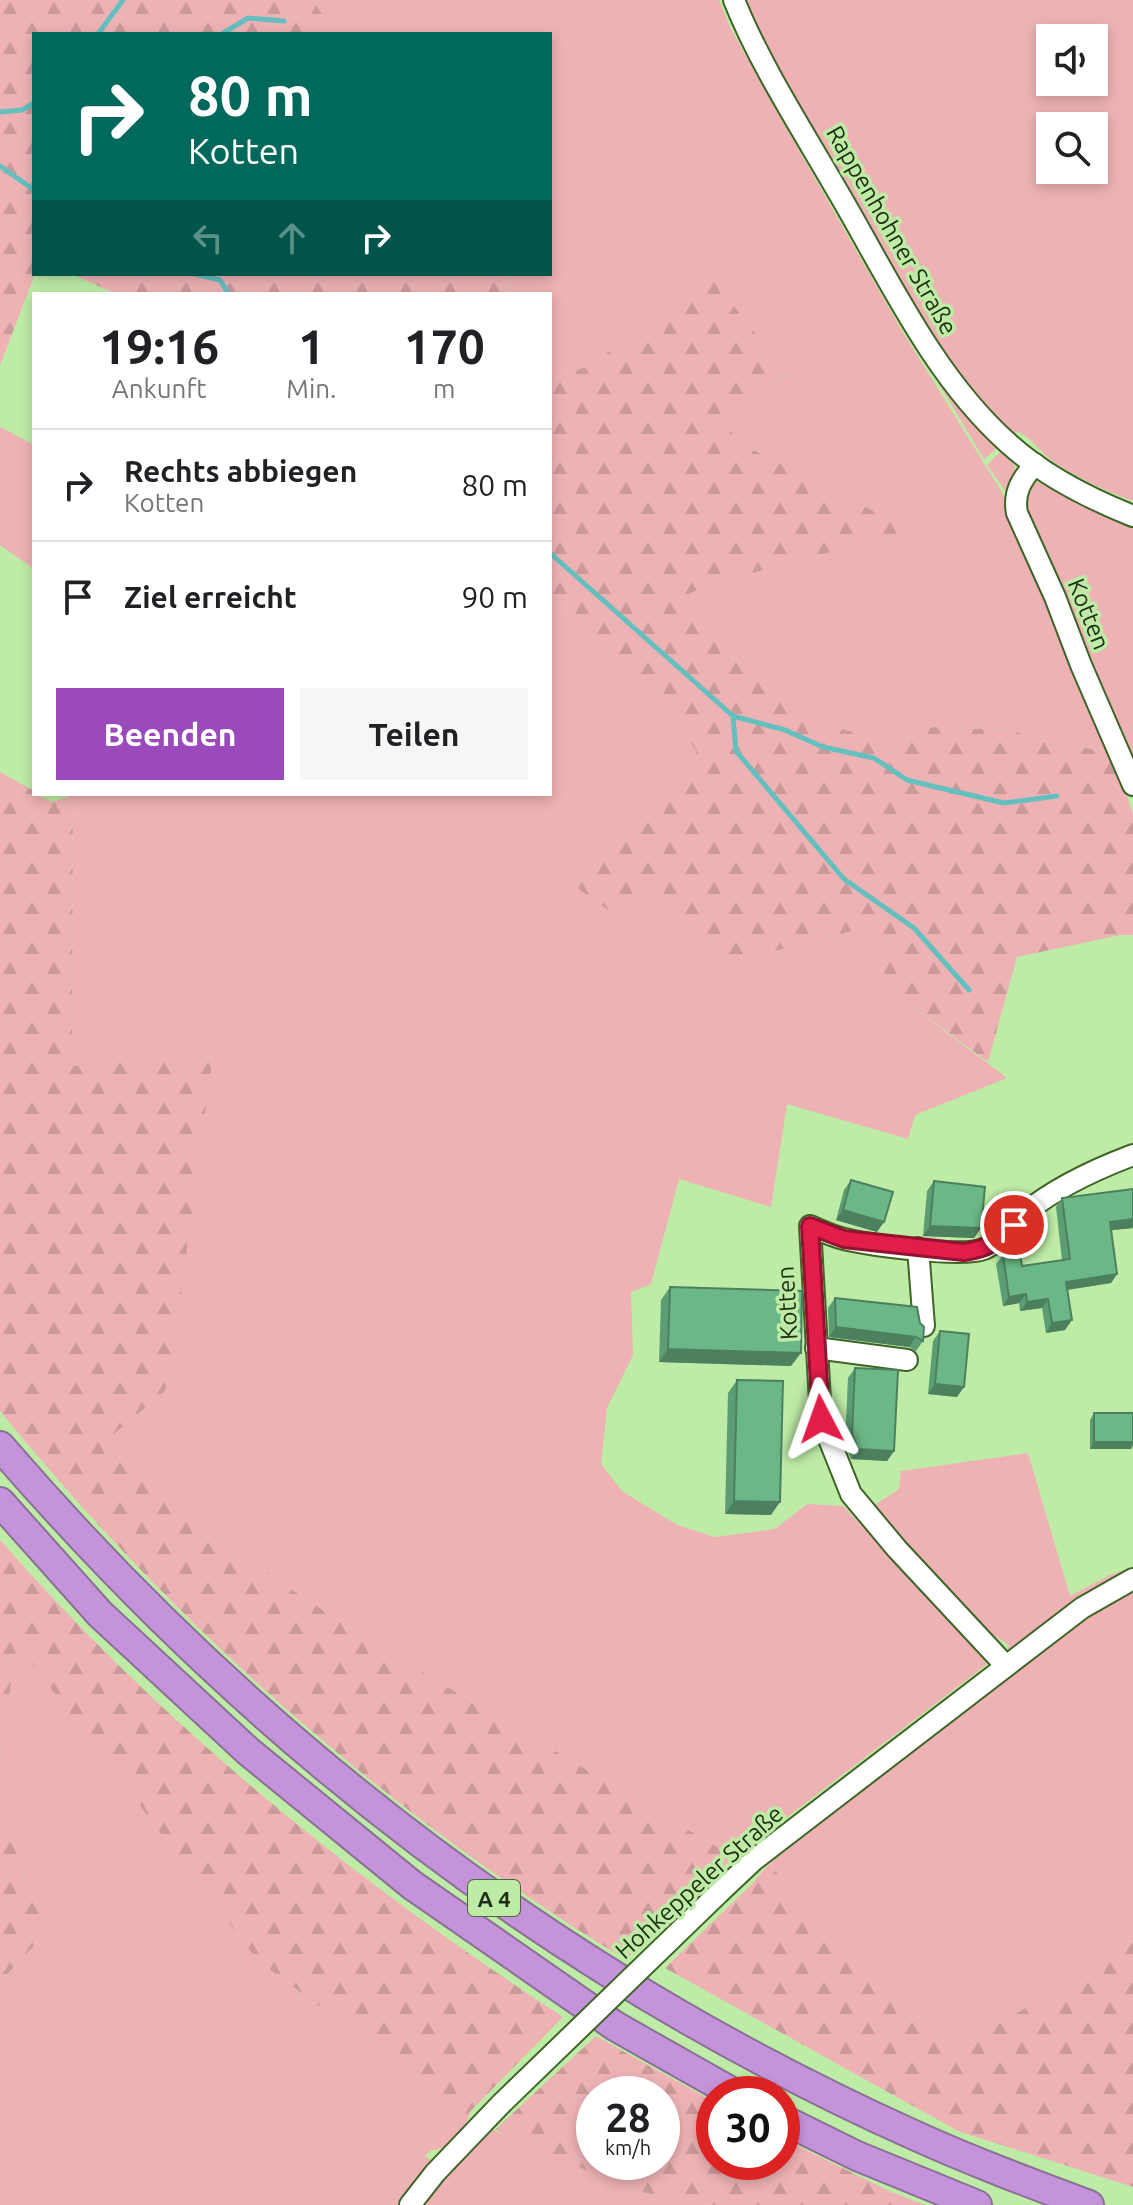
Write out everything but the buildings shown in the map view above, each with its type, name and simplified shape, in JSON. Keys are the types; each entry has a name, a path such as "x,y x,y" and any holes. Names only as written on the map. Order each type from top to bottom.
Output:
{"highway":[{"name":"A 4","path":"0,1446 127,1586 219,1676 402,1831 488,1894 595,1965 738,2048 914,2136 1089,2205"},
{"name":"A 4","path":"0,1502 100,1614 249,1752 412,1885 615,2026 703,2076"},
{"path":"800,2128 857,2156 977,2205"}],"street":[{"name":"Rappenhohner Straße","path":"734,0 806,135 937,359 1007,443 1072,488 1133,516"},
{"name":"Kotten","path":"1035,464 1017,491 1017,513 1133,785"},
{"name":"Kotten","path":"1006,1666 897,1549 851,1494 821,1419 810,1226 844,1239 964,1252 983,1249 1003,1237 1026,1212 1052,1195 1088,1174 1133,1155"},
{"path":"918,1248 924,1326"},
{"path":"816,1348 907,1360"},
{"name":"Hohkeppeler Straße","path":"410,2205 435,2173 501,2104 754,1860 1082,1608 1133,1579"}],"green space":[{"path":"0,0 313,0 334,32 32,32 34,276 0,365"},
{"path":"313,0 719,0 729,25 768,96 901,329 1009,504 1111,747 1100,750 1050,743 1010,730 933,727 902,739 849,731 832,726 770,692 687,614 682,597 711,584 895,535 887,508 877,514 740,443 728,428 744,402 759,390 787,376 708,273 591,365 552,379 552,292 508,292 512,288 503,276 552,276 552,32 334,32"},
{"path":"744,0 1133,0 1133,501 1061,466 1021,433 1011,436 962,382 921,320 790,89"},
{"path":"708,273 788,375 744,401 728,428 740,443 877,513 887,508 896,511 899,521 895,535 711,584 682,597 687,614 770,692 832,726 849,731 902,739 933,727 1010,730 1050,743 1100,750 1111,747 1133,814 1133,935 1120,935 1017,957 988,1062 893,992 864,928 736,961 642,898 622,920 576,887 697,752 645,682 552,597 552,379 591,365"},
{"path":"76,276 503,276 512,289 508,292 112,292"},
{"path":"909,334 1000,446 984,459"},
{"path":"0,427 32,444 32,568 0,545"},
{"path":"1003,449 1012,459 1015,469 1010,493 987,465"},
{"path":"1036,482 1043,482 1133,523 1133,766 1030,523 1027,495"},
{"path":"552,597 645,682 697,752 577,886 642,897 736,961 864,928 893,992 1007,1078 915,1115 908,1139 787,1104 771,1207 679,1179 651,1284 631,1292 633,1355 607,1408 601,1464 622,1491 677,1525 715,1537 775,1529 807,1504 843,1506 862,1526 877,1535 987,1655 986,1665 731,1860 717,1847 380,1647 280,1582 103,1443 213,1055 72,1067 73,796 552,796"},
{"path":"0,772 32,790 32,796 52,802 73,796 72,1066 213,1054 175,1340 165,1391 103,1443 280,1582 380,1647 717,1847 731,1860 626,1960 452,1843 369,1779 290,1712 213,1642 139,1568 0,1411"},
{"path":"1028,1453 1070,1596 1110,1575 1133,1567 1133,1570 1014,1650 1008,1649 1009,1645 952,1599 875,1505 899,1489 901,1471"},
{"path":"0,1540 128,1674 265,1798 411,1912 563,2017 456,2126 441,2118 433,2099 366,2041 257,1960 17,1644 0,1754"},
{"path":"1133,1588 1133,1943 962,2046 891,1999 769,1864 1085,1617"},
{"path":"17,1643 257,1960 366,2041 433,2099 441,2118 456,2125 470,2111 456,2138 444,2147 430,2150 425,2157 431,2160 397,2205 0,2205 0,1982 46,1933 0,1806 0,1754"},
{"path":"0,1806 46,1933 0,1982"},
{"path":"769,1864 891,1999 962,2046 1133,1943 1133,2187 958,2131 665,1968"},
{"path":"596,2036 668,2076 576,2076 576,2166 507,2137 496,2129"},
{"path":"680,2083 696,2092 696,2180 800,2180 800,2147 889,2191 925,2205 712,2205 636,2191 610,2180 680,2180"},
{"path":"491,2129 576,2165 576,2180 610,2180 636,2191 712,2205 421,2205"}],"waterway":[{"path":"99,32 123,0"},
{"path":"225,32 248,18 284,21"},
{"path":"0,112 22,110 32,104"},
{"path":"0,166 32,189"},
{"path":"203,276 220,280 228,292"},
{"path":"552,555 733,716 736,751 844,879 914,928 969,990"},
{"path":"733,716 785,730 823,747 874,758 907,780 1004,803 1057,796"}],"route":[{"path":"821,1419 810,1226 844,1239 964,1252 983,1249 1003,1237 1014,1225"}]}
